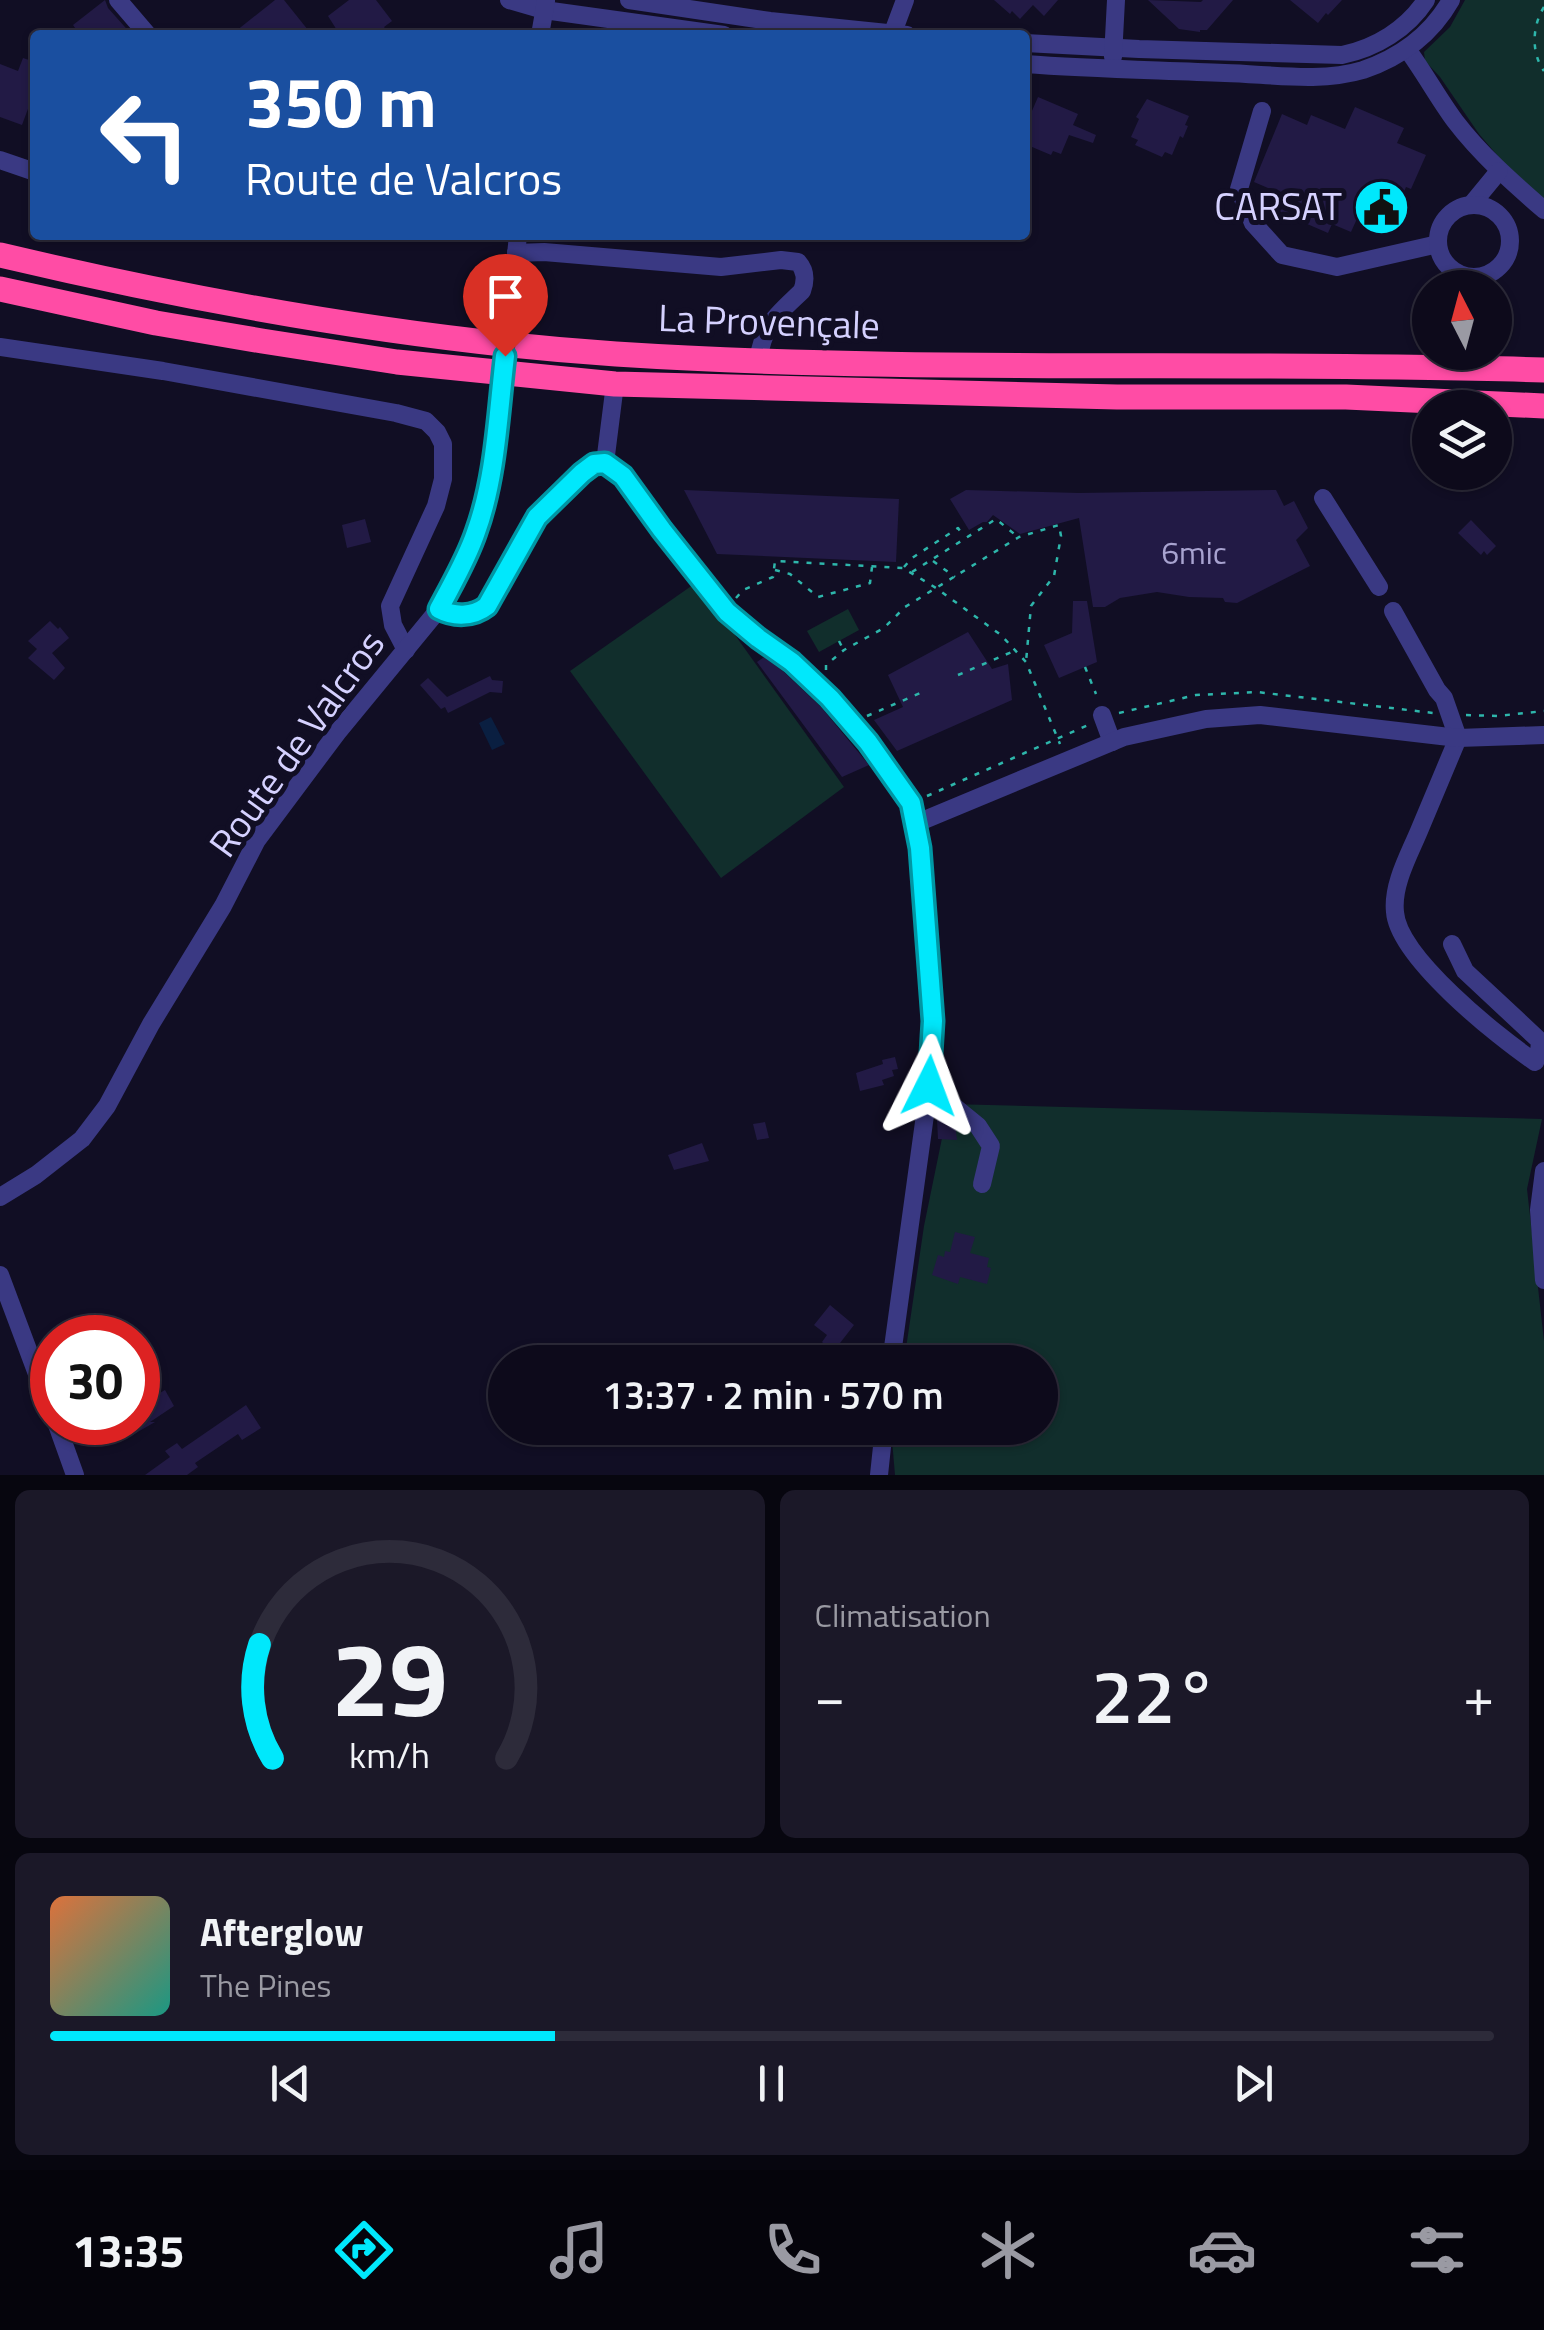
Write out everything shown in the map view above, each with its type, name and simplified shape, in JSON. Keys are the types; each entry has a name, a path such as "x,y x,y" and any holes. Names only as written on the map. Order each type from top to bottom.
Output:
{"highway":[{"name":"La Provençale","path":"0,255 133,286 272,312 442,337 612,353 823,363 1544,370"},
{"name":"La Provençale","path":"0,288 156,323 300,348 480,372 615,384 1116,397 1346,397 1544,406"},
{"path":"823,363 1233,354 1544,353"}],"street":[{"path":"118,0 144,30"},
{"path":"508,0 694,30"},
{"path":"629,0 854,30"},
{"path":"894,30 905,0"},
{"path":"1112,68 1116,0"},
{"path":"1030,42 1342,55 1361,51 1396,32 1426,0"},
{"path":"1030,64 1324,76 1362,70 1407,49 1433,28 1451,0"},
{"path":"541,30 545,5"},
{"path":"1407,49 1454,120 1499,171 1544,210"},
{"path":"1262,111 1239,189 1253,224 1282,256 1337,267 1438,244"},
{"path":"0,160 30,170"},
{"path":"1472,205 1499,171"},
{"path":"1472,205 1495,211 1509,230 1510,243 1502,265 1481,277 1457,273 1448,266 1438,244 1439,232 1451,214 1472,205"},
{"path":"517,244 544,252 721,267 781,260 798,262 804,270 805,284 766,329 758,361"},
{"name":"Route de Valcros","path":"0,1197 82,1139 107,1106 257,840 336,733 439,609 483,509 498,418 517,244"},
{"path":"0,347 163,371 426,421 443,444 443,479 428,527 390,606 393,625 406,650"},
{"path":"605,463 615,384"},
{"path":"439,609 449,614 468,614 487,606 537,517 582,473 594,464 605,463 623,476 727,612 792,662 830,698 868,742 891,786 911,803 933,1021 929,1086 893,1345"},
{"path":"1323,498 1379,587"},
{"path":"1393,611 1444,698 1458,738 1407,861 1394,912 1414,953 1440,982 1535,1062 1540,1041 1466,971 1452,944"},
{"path":"1102,715 1112,742"},
{"path":"916,823 1112,742 1183,722 1260,715 1458,738 1544,735"},
{"path":"929,1086 978,1126 992,1146 982,1184"},
{"path":"1544,1171 1539,1210 1544,1280"},
{"path":"0,1275 30,1355"},
{"path":"64,1445 75,1475"},
{"path":"880,1475 883,1445"}],"path":[{"path":"1544,7 1534,40 1544,71"},
{"path":"911,573 996,520 1019,538"},
{"path":"828,673 829,661 884,628 905,607 1019,538 1059,526 1054,576 1031,606 1026,662"},
{"path":"904,568 912,558 958,528 966,538"},
{"path":"939,541 948,549"},
{"path":"932,560 955,576"},
{"path":"727,612 742,590 772,578 775,561 904,568 1001,635 1026,662 1067,760"},
{"path":"774,569 790,574 818,597 870,583 872,566"},
{"path":"839,641 844,650"},
{"path":"958,675 1015,650"},
{"path":"1085,666 1096,694"},
{"path":"866,717 925,691"}],"green space":[{"path":"1465,0 1544,0 1544,199 1503,162 1425,61 1424,52 1450,27"},
{"path":"697,582 844,787 721,878 570,671"},
{"path":"848,609 859,630 819,652 807,631"},
{"path":"949,1104 1542,1119 1527,1189 1544,1341 1544,1475 895,1475 892,1445 1058,1445 1058,1345 906,1345 924,1226"}],"water":[{"path":"491,717 505,744 492,750 479,723"}],"building":[{"path":"105,0 128,30 76,30 73,25"},
{"path":"275,0 284,0 308,30 237,30"},
{"path":"349,0 376,0 392,21 384,27 386,30 337,30 328,16"},
{"path":"994,0 1058,0 1044,16 1033,5 1020,19"},
{"path":"1148,0 1233,0 1207,30 1200,32 1179,29"},
{"path":"1290,0 1342,0 1318,23"},
{"path":"23,58 30,60 30,103 22,125 0,117 0,64 18,71"},
{"path":"1038,97 1078,114 1073,125 1096,135 1093,143 1069,135 1061,154 1053,151 1051,155 1030,146 1030,115"},
{"path":"1147,99 1189,116 1183,138 1180,136 1172,155 1165,152 1162,157 1135,145 1138,140 1131,137 1139,119 1136,117"},
{"path":"1355,107 1404,128 1397,143 1426,155 1390,224 1360,212 1351,232 1332,224 1328,233 1270,208 1277,192 1254,182 1282,114 1307,125 1311,115 1345,129"},
{"path":"684,490 899,499 896,562 717,554"},
{"path":"966,490 1276,490 1284,506 1294,501 1308,528 1296,540 1310,566 1237,603 1225,602 1223,598 1157,592 1093,607 1079,518 1020,534 993,515 969,530 950,499"},
{"path":"365,519 371,542 347,548 342,525"},
{"path":"1471,520 1496,546 1487,555 1484,551 1481,555 1458,533"},
{"path":"1073,601 1087,601 1097,662 1059,678 1044,645 1072,633"},
{"path":"50,621 69,638 52,653 65,668 54,680 28,658 37,649 28,641"},
{"path":"968,632 992,669 1008,664 1012,700 897,751 874,720 903,707 888,675"},
{"path":"764,657 821,707 869,765 842,777 757,662"},
{"path":"490,676 492,680 503,681 502,693 490,692 448,713 420,685 428,678 447,697"},
{"path":"895,1057 898,1069 892,1070 894,1076 882,1080 884,1085 860,1091 856,1073"},
{"path":"937,1119 949,1119 955,1124 957,1140 938,1139"},
{"path":"765,1122 769,1138 757,1140 753,1124"},
{"path":"702,1143 709,1161 674,1170 668,1155"},
{"path":"955,1232 975,1237 970,1253 989,1258 987,1284 960,1277 958,1284 932,1275 938,1255 944,1257 945,1251 950,1252"},
{"path":"830,1305 854,1325 838,1345 825,1345 822,1342 827,1335 814,1325"},
{"path":"165,1390 174,1406 160,1415 160,1393"},
{"path":"246,1405 261,1428 242,1440 238,1434 195,1463 198,1467 187,1475 145,1475 170,1457 165,1451 177,1443 182,1449"}],"place":[{"name":"CARSAT","path":"1381,207"}],"route":[{"path":"505,356 483,509 467,554 439,609 449,614 468,614 487,606 537,517 594,464 605,463 615,468 727,612 792,662 830,698 868,742 911,803 920,848 933,1021 929,1086"}]}
